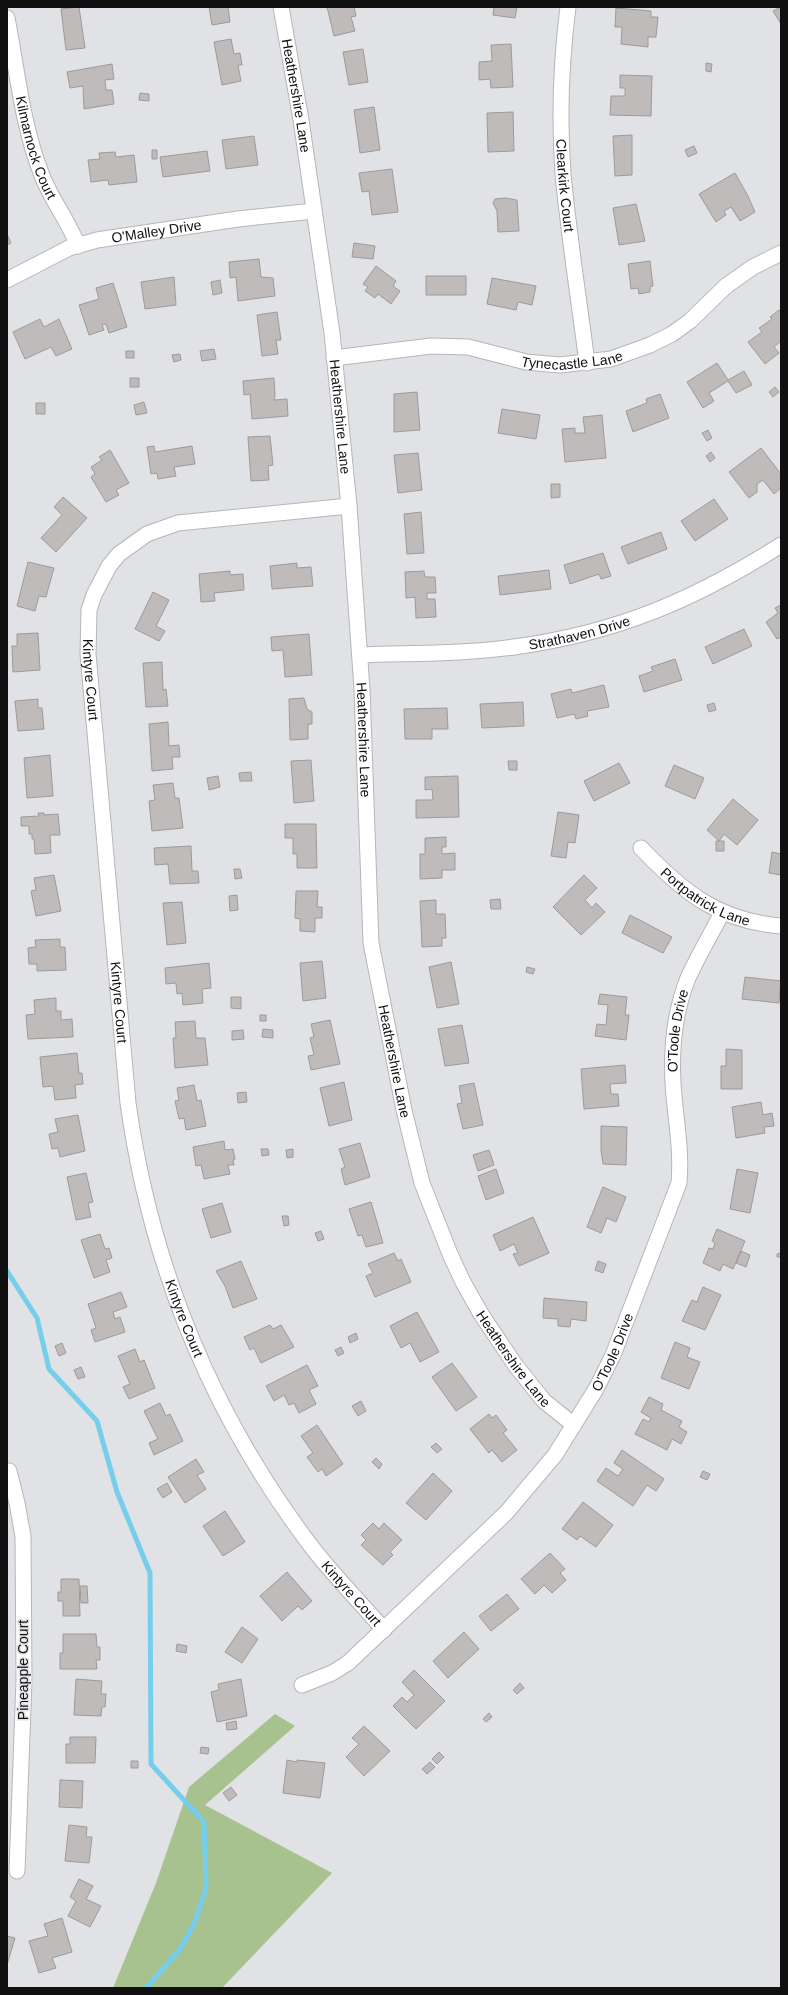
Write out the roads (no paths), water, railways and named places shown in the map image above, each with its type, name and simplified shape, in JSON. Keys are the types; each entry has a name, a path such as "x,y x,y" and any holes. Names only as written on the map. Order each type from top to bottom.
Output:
{"street":[{"name":"Heathershire Lane","path":"281,7 314,210 334,358 349,506 360,655 371,943 404,1110 422,1183 450,1254 481,1314 516,1366 544,1401 574,1425"},
{"name":"Clearkirk Court","path":"568,7 562,55 561,110 563,173 587,363"},
{"name":"Kilmarnock Court","path":"7,18 33,151 41,174 72,231 78,246"},
{"name":"O'Malley Drive","path":"7,280 69,248 104,239 238,219 314,210"},
{"name":"Tynecastle Lane","path":"334,358 431,346 468,347 526,362 560,366 611,359 630,353 672,334 690,321 726,286 753,267 781,253"},
{"name":"Kintyre Court","path":"349,506 178,523 147,534 119,554 109,566 94,595 89,610 88,654 128,1103 140,1177 168,1279 194,1347 227,1415 249,1454 274,1493 315,1551 384,1630"},
{"name":"Strathaven Drive","path":"360,655 512,647 585,634 651,613 680,601 729,577 781,545"},
{"name":"Portpatrick Lane","path":"641,848 667,875 707,905 722,913 781,926"},
{"name":"O'Toole Drive","path":"302,1685 332,1673 348,1663 506,1513 555,1455 596,1388 613,1355 676,1196 681,1161 673,1084 673,1040 676,1021 689,977 722,913"},
{"name":"Pineapple Court","path":"9,1471 18,1503 23,1536 24,1681 14,1797 17,1871"}],"waterway":[{"path":"7,1271 37,1318 49,1369 97,1421 117,1492 150,1573 151,1764 204,1822 206,1888 194,1924 181,1948 146,1988"}]}
